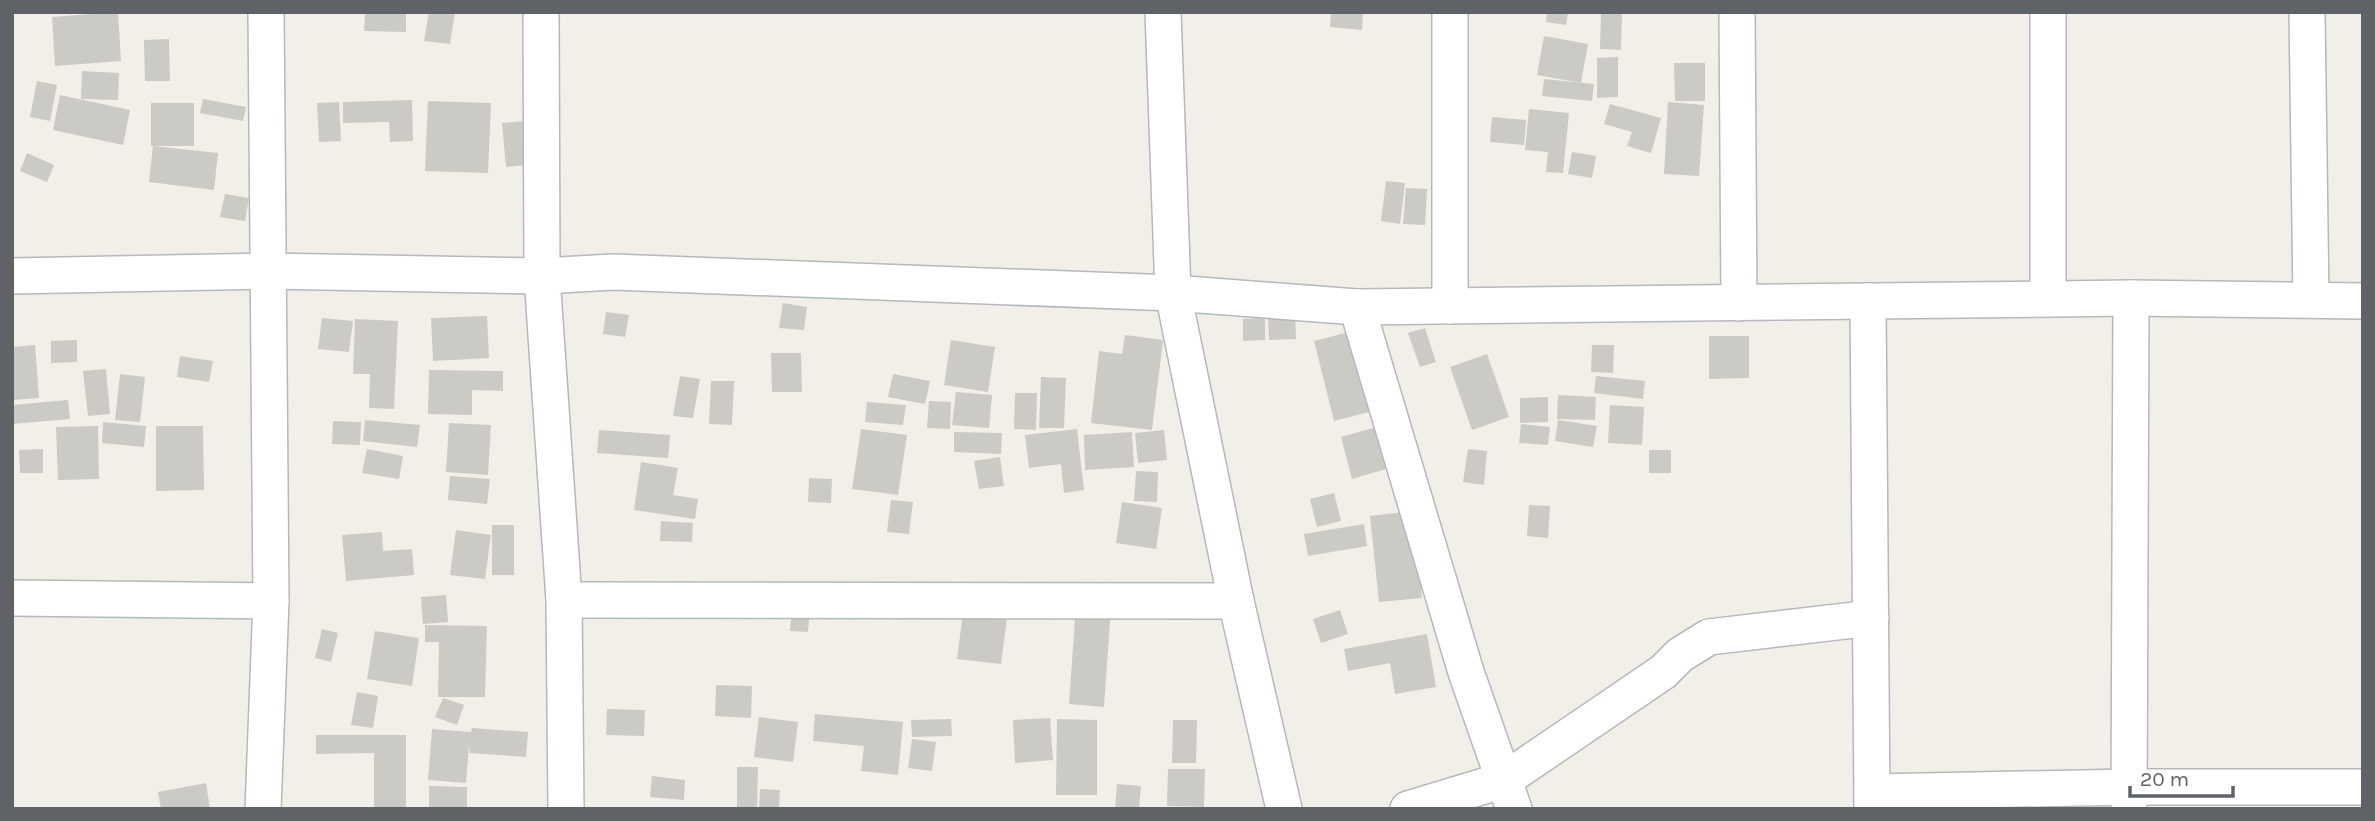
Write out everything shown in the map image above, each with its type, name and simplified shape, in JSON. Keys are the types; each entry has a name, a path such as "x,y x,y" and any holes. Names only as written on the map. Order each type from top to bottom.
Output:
{"street":[{"path":"263,809 271,601 267,12"},
{"path":"541,12 542,276 564,600 566,809"},
{"path":"1163,12 1173,293 1236,601 1284,809"},
{"path":"1450,12 1450,306"},
{"path":"1737,12 1739,303"},
{"path":"2048,12 2048,299"},
{"path":"2306,12 2311,300"},
{"path":"12,276 268,271 542,276 627,273 1173,293 1357,307 2131,298 2363,301"},
{"path":"2129,798 2131,298"},
{"path":"1868,301 1872,800 2129,798 2363,787"},
{"path":"1357,307 1466,672 1509,794"},
{"path":"12,598 271,601"},
{"path":"564,600 1236,601"},
{"path":"1408,809 1509,794 1663,672 1680,655 1709,637 1871,618"}],"building":[{"path":"118,12 121,61 55,66 52,17"},
{"path":"365,12 406,12 406,32 364,31"},
{"path":"429,12 455,12 450,44 424,41"},
{"path":"1331,12 1363,12 1362,30 1330,27"},
{"path":"1547,12 1568,12 1566,25 1546,22"},
{"path":"1601,12 1622,12 1621,50 1600,49"},
{"path":"1544,36 1588,44 1581,83 1537,75"},
{"path":"169,39 170,81 145,81 144,40"},
{"path":"1618,57 1618,97 1597,98 1597,58"},
{"path":"1674,63 1705,63 1705,101 1675,101"},
{"path":"82,71 119,73 118,100 81,99"},
{"path":"1544,79 1594,84 1592,101 1542,96"},
{"path":"37,81 57,85 50,121 30,117"},
{"path":"60,95 130,110 123,145 53,130"},
{"path":"203,99 246,107 243,121 200,113"},
{"path":"412,100 413,141 390,142 389,122 343,123 343,102"},
{"path":"428,101 491,103 488,173 425,171"},
{"path":"339,102 341,141 319,142 317,103"},
{"path":"1668,102 1704,105 1699,176 1664,174"},
{"path":"151,103 194,103 194,146 151,146"},
{"path":"1610,104 1661,118 1651,153 1627,146 1632,132 1604,124"},
{"path":"1529,109 1569,113 1563,173 1546,172 1548,152 1525,150"},
{"path":"1492,117 1526,120 1524,145 1490,142"},
{"path":"525,121 529,165 506,167 502,123"},
{"path":"153,146 218,153 214,190 149,182"},
{"path":"1572,152 1596,156 1592,178 1568,174"},
{"path":"27,153 54,165 47,182 20,171"},
{"path":"1386,181 1405,183 1400,224 1381,221"},
{"path":"1406,188 1427,189 1425,225 1403,224"},
{"path":"225,194 249,198 245,221 220,217"},
{"path":"783,303 807,307 804,330 779,328"},
{"path":"606,312 629,315 625,337 603,334"},
{"path":"1295,315 1296,339 1269,340 1268,316"},
{"path":"487,316 489,358 433,361 431,318"},
{"path":"322,318 353,321 349,352 318,349"},
{"path":"1265,318 1265,340 1243,341 1243,319"},
{"path":"355,319 398,321 394,409 369,408 370,374 353,374"},
{"path":"1425,328 1436,362 1420,367 1408,333"},
{"path":"1357,330 1377,410 1334,421 1314,341"},
{"path":"1125,335 1163,340 1152,430 1091,423 1099,351 1122,354"},
{"path":"1709,336 1749,336 1749,378 1709,379"},
{"path":"77,340 77,362 51,363 51,341"},
{"path":"951,340 995,347 988,392 944,385"},
{"path":"35,345 39,398 12,400 12,347"},
{"path":"1592,345 1614,345 1613,373 1591,372"},
{"path":"771,353 801,353 802,392 772,392"},
{"path":"1487,354 1509,417 1472,430 1450,367"},
{"path":"180,356 213,361 209,382 177,377"},
{"path":"106,369 110,414 88,416 83,371"},
{"path":"429,370 503,371 503,391 472,390 472,415 428,414"},
{"path":"120,374 145,377 140,422 115,420"},
{"path":"893,374 930,381 925,404 888,397"},
{"path":"680,376 700,379 693,418 673,416"},
{"path":"1596,376 1645,381 1643,399 1594,393"},
{"path":"1041,377 1066,378 1064,428 1039,428"},
{"path":"711,381 734,381 732,425 709,424"},
{"path":"956,392 992,395 989,428 952,425"},
{"path":"1015,393 1037,393 1036,430 1014,429"},
{"path":"1558,395 1596,397 1595,420 1557,419"},
{"path":"1548,397 1548,422 1520,423 1520,398"},
{"path":"68,400 70,419 12,424 12,405"},
{"path":"929,401 951,402 950,429 927,428"},
{"path":"867,402 906,405 903,425 865,422"},
{"path":"1610,405 1644,407 1642,445 1608,443"},
{"path":"365,420 420,425 417,447 363,441"},
{"path":"1558,420 1597,426 1593,447 1555,441"},
{"path":"333,421 361,422 360,445 332,444"},
{"path":"103,422 146,426 144,447 102,443"},
{"path":"449,423 491,425 488,475 446,472"},
{"path":"1521,424 1550,427 1548,445 1519,443"},
{"path":"1384,425 1396,466 1352,479 1341,437"},
{"path":"98,426 99,479 58,480 56,427"},
{"path":"156,426 203,426 204,490 156,491"},
{"path":"861,429 907,435 898,495 852,489"},
{"path":"1077,429 1084,490 1064,493 1061,464 1029,468 1025,435"},
{"path":"599,430 670,435 668,458 597,453"},
{"path":"1164,430 1167,460 1138,463 1135,433"},
{"path":"954,432 1002,433 1001,454 954,452"},
{"path":"1132,432 1134,467 1085,470 1084,435"},
{"path":"43,449 43,473 20,473 19,450"},
{"path":"367,449 403,456 399,479 362,473"},
{"path":"1468,449 1487,451 1484,485 1463,482"},
{"path":"1649,450 1671,450 1671,473 1649,473"},
{"path":"1000,457 1004,486 979,489 974,461"},
{"path":"641,462 678,468 673,495 698,499 695,519 634,510"},
{"path":"1136,471 1158,472 1157,502 1134,501"},
{"path":"450,476 490,479 487,504 448,500"},
{"path":"809,478 832,479 831,503 808,502"},
{"path":"1334,493 1341,521 1317,527 1310,499"},
{"path":"891,500 913,502 909,534 887,532"},
{"path":"1122,502 1162,508 1156,549 1116,543"},
{"path":"1529,505 1550,506 1548,538 1527,536"},
{"path":"1413,511 1422,598 1379,602 1370,516"},
{"path":"661,521 693,523 692,542 660,541"},
{"path":"1364,524 1367,546 1308,556 1304,534"},
{"path":"492,525 514,525 514,575 492,575"},
{"path":"456,530 491,535 485,579 450,575"},
{"path":"382,532 383,551 412,549 414,575 346,581 342,535"},
{"path":"446,595 448,622 423,624 421,597"},
{"path":"1076,605 1111,607 1104,707 1069,704"},
{"path":"792,606 810,608 808,632 790,631"},
{"path":"1340,610 1348,634 1321,643 1313,619"},
{"path":"963,613 1007,618 1001,664 957,659"},
{"path":"425,625 487,626 485,697 438,697 439,642 425,642"},
{"path":"322,629 338,633 331,662 315,658"},
{"path":"375,631 419,638 412,686 367,679"},
{"path":"1427,634 1436,687 1395,694 1390,663 1348,671 1344,649"},
{"path":"716,685 752,686 751,718 715,716"},
{"path":"357,692 378,696 373,728 351,725"},
{"path":"443,698 464,705 457,725 435,717"},
{"path":"607,709 645,710 644,736 606,735"},
{"path":"815,714 903,722 898,775 861,771 864,746 813,741"},
{"path":"759,717 798,722 793,762 754,757"},
{"path":"1050,718 1053,760 1015,763 1013,720"},
{"path":"951,719 952,736 912,737 911,720"},
{"path":"1057,719 1097,720 1097,795 1056,795"},
{"path":"1173,720 1197,720 1196,763 1172,763"},
{"path":"472,728 528,732 526,757 470,753 469,745 466,783 428,780 432,729 471,732"},
{"path":"316,735 406,735 406,809 374,809 374,753 316,754"},
{"path":"912,739 936,742 932,771 908,768"},
{"path":"737,767 758,767 757,809 737,809"},
{"path":"1168,769 1205,769 1204,807 1167,806"},
{"path":"652,776 685,780 684,800 650,797"},
{"path":"206,783 210,809 161,809 158,792"},
{"path":"1117,784 1141,786 1139,809 1115,809"},
{"path":"429,786 467,787 467,809 429,809"},
{"path":"760,789 780,790 779,809 759,809"}]}
